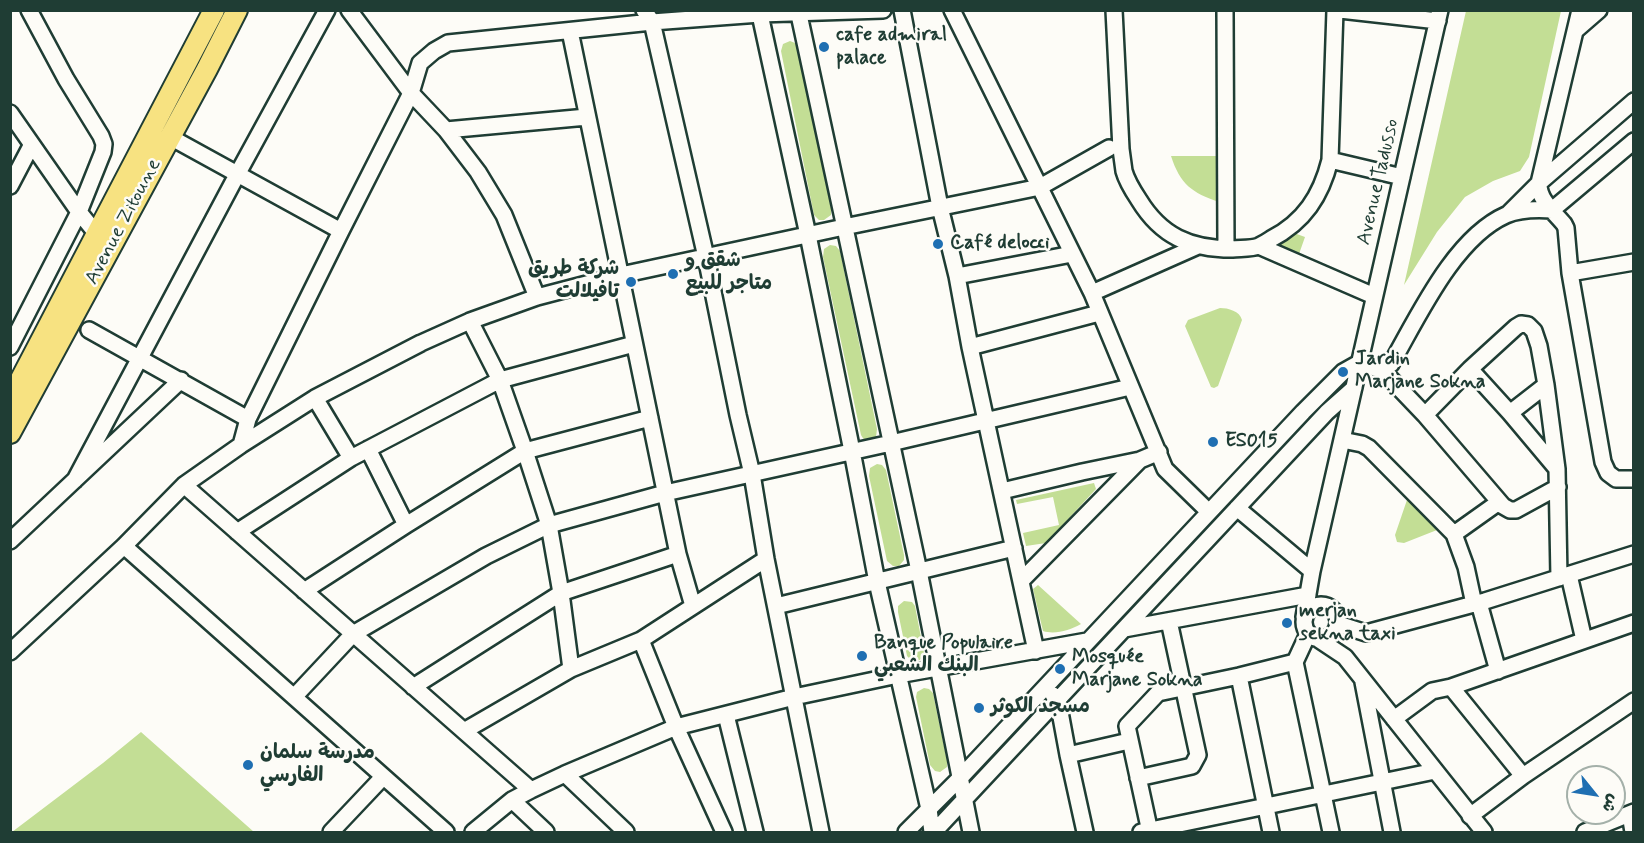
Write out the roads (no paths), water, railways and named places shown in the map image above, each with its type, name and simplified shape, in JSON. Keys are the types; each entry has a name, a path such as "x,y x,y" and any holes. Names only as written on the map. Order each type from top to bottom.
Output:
{"main road":[{"name":"Avenue Zitoune","path":"10,400 214,10"},
{"name":"Avenue Zitoune","path":"10,433 237,10"}],"street":[{"path":"10,347 79,212 103,152 104,144 102,136 66,79 29,10"},
{"path":"75,480 327,10"},
{"path":"349,10 411,93 446,130 478,172 504,215 537,297"},
{"path":"241,445 248,419 411,93 420,63 434,51 448,43 570,31 648,16 883,10"},
{"path":"902,10 940,207 957,276 970,347 1036,651"},
{"path":"952,10 1092,293 1165,469 1209,512"},
{"path":"1114,10 1121,148 1124,171 1128,181 1154,222 1183,241 1213,249 1259,246 1283,233 1300,219 1316,199 1325,180 1330,160 1335,10"},
{"path":"1225,10 1226,249"},
{"path":"1340,10 1439,16"},
{"path":"1580,10 1538,190 1540,196 1566,228 1570,273 1603,462 1608,473 1616,479 1634,478"},
{"path":"1576,30 1599,10"},
{"path":"759,12 808,235 877,582 933,832"},
{"path":"799,12 919,571 971,832"},
{"path":"648,16 706,257 752,474 766,559 821,832"},
{"name":"Avenue Tadusso","path":"1304,617 1374,296 1439,16"},
{"path":"570,31 678,554 693,606"},
{"path":"1383,370 1390,364 1453,260 1484,229 1508,214 1539,183 1634,102"},
{"path":"10,113 96,233"},
{"path":"446,130 587,117"},
{"path":"170,138 341,231"},
{"path":"1508,214 1533,209 1552,210 1634,141"},
{"path":"10,186 32,146"},
{"path":"10,652 124,546 184,485 315,398 422,343 470,321 537,297 621,275 1040,187 1109,148"},
{"path":"1330,160 1402,177"},
{"path":"1092,293 1198,246"},
{"path":"1259,246 1374,296"},
{"path":"957,276 1072,254"},
{"path":"1570,273 1634,262"},
{"path":"970,347 1099,313"},
{"path":"470,321 500,380 549,525 571,669"},
{"path":"1425,415 1470,369 1521,324 1528,325 1534,331 1546,385 1557,469 1564,577 1584,640"},
{"path":"89,330 248,419"},
{"path":"237,532 368,448 500,380 634,344"},
{"path":"906,832 960,778 1343,372 1359,363 1383,370 1425,415 1499,502 1510,510 1516,510 1558,487"},
{"path":"1470,369 1557,469"},
{"path":"10,542 182,380"},
{"path":"1510,413 1546,385"},
{"path":"294,697 353,634 486,556 549,525 665,493 1130,387"},
{"path":"933,832 1327,412 1354,388"},
{"path":"315,398 351,458"},
{"path":"304,591 525,451 650,418"},
{"path":"1342,440 1362,444 1369,448 1454,534 1498,671"},
{"path":"368,448 406,525"},
{"path":"1002,491 1140,460 1159,452"},
{"path":"1021,581 1140,460"},
{"path":"184,485 531,790"},
{"path":"1454,534 1499,502"},
{"path":"1237,508 1312,574 1317,592 1328,606"},
{"path":"124,546 446,832"},
{"path":"776,606 1014,548"},
{"path":"414,687 561,593 678,554"},
{"path":"1337,625 1366,633 1477,604 1634,554"},
{"path":"464,731 571,669 641,640 766,559"},
{"path":"1124,629 1308,595"},
{"path":"1345,657 1333,609 1322,604 1311,608 1304,617 1305,629 1313,637 1345,657 1484,832"},
{"path":"1138,778 1192,766 1198,755 1169,621"},
{"path":"1394,719 1432,691 1451,687 1634,623"},
{"path":"1313,637 1329,637 1337,625"},
{"path":"1313,637 1295,662 1158,693 1126,726 1147,832 1202,826 1324,794 1435,771"},
{"path":"641,640 676,727 724,832"},
{"path":"473,832 512,800 531,790 676,727 794,697 898,675 1087,641"},
{"path":"1295,662 1331,832"},
{"path":"1239,676 1271,832"},
{"path":"1363,679 1392,832"},
{"path":"1045,687 1058,701 1085,832"},
{"path":"1451,687 1523,776"},
{"path":"1470,816 1523,776 1634,701"},
{"path":"726,715 755,832"},
{"path":"1068,755 1130,741"},
{"path":"565,774 626,832"},
{"path":"331,832 383,777"},
{"path":"512,800 546,832"},
{"path":"1585,832 1632,813 1633,832"}],"place":[{"name":"cafe admiral palace","path":"824,47"},
{"name":"Café delocci","path":"938,244"},
{"name":"شقق و متاجر للبيع","path":"673,274"},
{"name":"شركة طريق تافيلالت","path":"631,282"},
{"name":"Jardin Marjane Sokna","path":"1343,372"},
{"name":"ES015","path":"1213,442"},
{"name":"merjan sekna taxi","path":"1287,623"},
{"name":"Banque Populaire البنك الشعبي","path":"862,656"},
{"name":"Mosquée Marjane Sokna","path":"1060,669"},
{"name":"مسجد الكوثر","path":"979,708"},
{"name":"مدرسة سلمان الفارسي","path":"248,765"}]}
